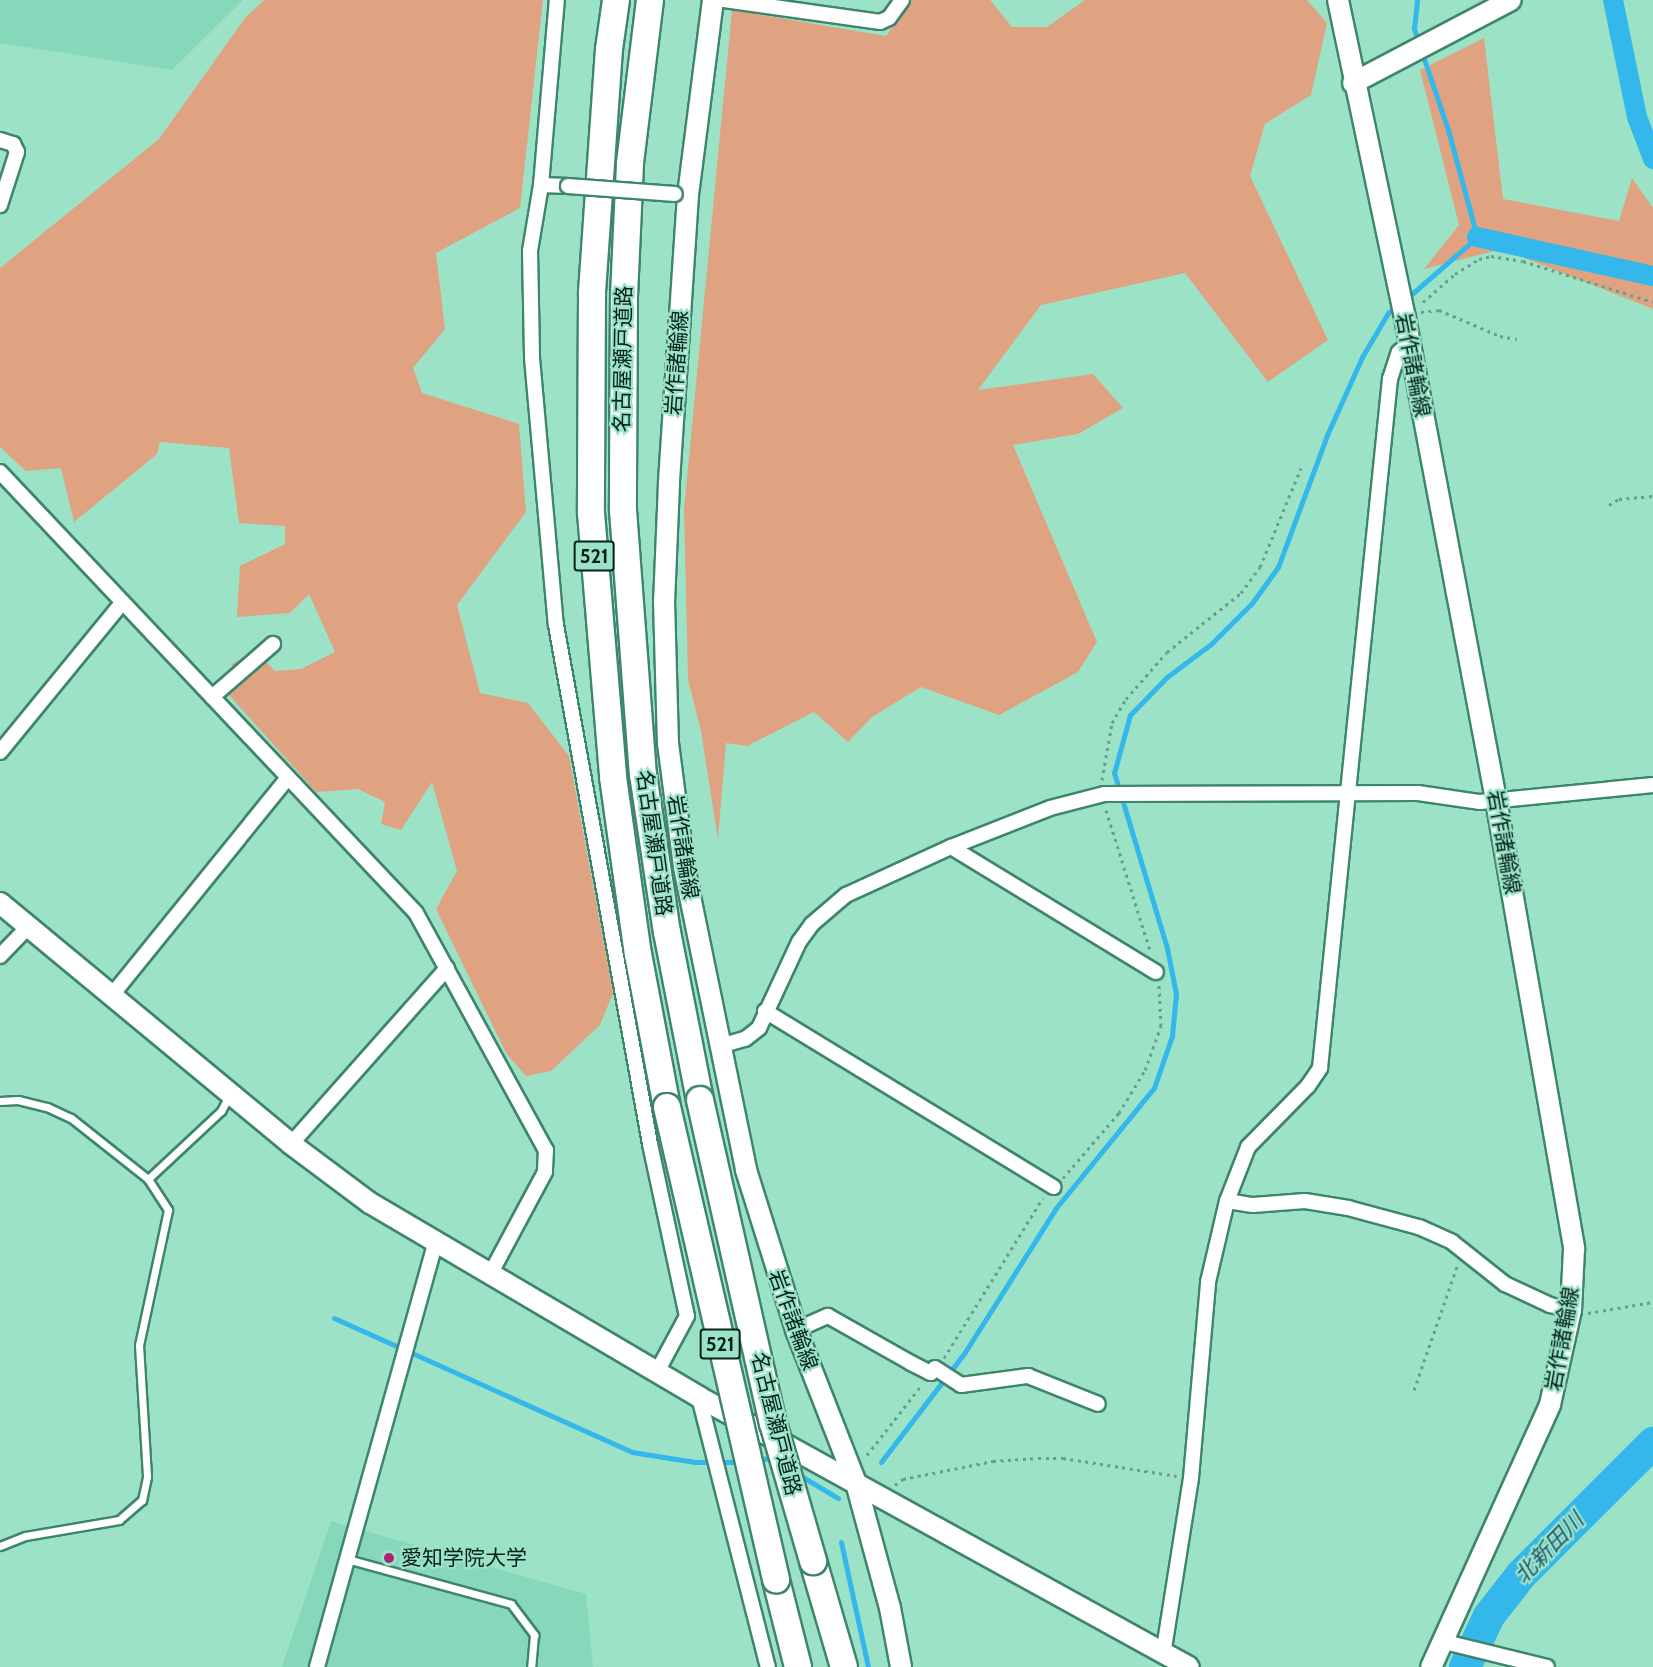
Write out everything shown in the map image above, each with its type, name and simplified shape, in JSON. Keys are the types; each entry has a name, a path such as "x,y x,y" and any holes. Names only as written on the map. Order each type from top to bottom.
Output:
{"highway":[{"name":"名古屋瀬戸道路","path":"616,0 609,49 592,294 591,513 613,777 640,965 667,1107 798,1667"},
{"name":"名古屋瀬戸道路","path":"650,0 629,187 621,402 622,510 643,774 667,932 700,1100 773,1423 844,1667"}],"main road":[{"name":"岩作諸輪線","path":"713,0 681,195 665,577 667,709 684,867 746,1170 795,1330 856,1483 890,1608 901,1667"},
{"name":"岩作諸輪線","path":"1338,0 1353,83 1405,321 1496,800 1569,1205 1574,1249 1571,1310 1550,1405 1431,1667"},
{"path":"1353,83 1511,0"},
{"path":"0,903 291,1144 370,1203 436,1242 492,1271 699,1396 1163,1655 1189,1667"}],"street":[{"path":"557,0 541,185 530,251 532,358 556,625 650,1144 687,1316 657,1372"},
{"path":"723,0 880,22 889,18 902,0"},
{"path":"0,140 13,144 17,152 0,205"},
{"path":"541,185 681,195"},
{"path":"1163,1655 1191,1478 1208,1282 1227,1201 1248,1147 1308,1086 1320,1068 1390,379 1399,352 1409,344"},
{"path":"0,472 287,779 416,913 546,1150 545,1172 492,1271"},
{"path":"0,753 122,603"},
{"path":"212,697 273,644"},
{"path":"112,995 287,779"},
{"path":"720,1046 753,1034 799,942 826,910 846,895 951,847 1050,808 1103,795 1418,793 1480,802 1653,785"},
{"path":"951,847 1156,972"},
{"path":"0,956 28,927"},
{"path":"291,1144 447,968"},
{"path":"765,1011 1053,1187"},
{"path":"1227,1201 1253,1205 1305,1201 1348,1208 1429,1230 1464,1251 1505,1284 1550,1305 1571,1310"},
{"path":"317,1667 436,1242"},
{"path":"795,1330 828,1316 836,1318 955,1382 971,1385 1028,1376 1098,1404"},
{"path":"699,1396 768,1667"},
{"path":"1441,1641 1547,1667"}],"lane":[{"path":"148,1179 221,1112 230,1094"},
{"path":"0,1101 18,1100 47,1107 71,1118 148,1179 168,1210 139,1345 147,1477 142,1500 119,1520 25,1536 0,1546"},
{"path":"347,1559 511,1604 534,1635 531,1667"}],"path":[{"path":"1423,302 1455,274 1479,259 1491,256 1523,261 1653,302"},
{"path":"1405,321 1425,310 1439,310 1500,336 1517,339"},
{"path":"867,1455 934,1370 1053,1187 1097,1141 1145,1070 1156,1046 1163,1009 1156,972 1103,795 1107,741 1126,699 1167,652 1241,593 1260,567 1301,468"},
{"path":"1609,504 1619,499 1653,495"},
{"path":"1414,1389 1445,1293 1464,1251"},
{"path":"1571,1310 1583,1314 1608,1312 1653,1302"},
{"path":"895,1485 903,1479 983,1463 1038,1458 1063,1458 1191,1478"}],"shaded area":[{"path":"0,0 243,0 172,70 0,43"},
{"path":"264,0 543,0 520,208 436,253 445,329 413,368 422,393 519,424 526,512 457,605 480,693 528,703 569,756 613,993 600,1025 551,1071 526,1076 506,1053 436,909 457,871 432,782 401,830 381,824 385,802 358,789 316,792 229,695 232,664 255,650 275,671 301,669 335,652 309,594 290,613 237,617 240,566 285,544 285,526 239,523 229,448 160,442 157,454 74,522 61,468 26,471 0,447 0,268 159,139 245,18"},
{"path":"909,0 990,0 1012,27 1047,27 1085,0 1307,0 1327,23 1311,95 1265,124 1250,176 1328,340 1268,382 1185,273 1041,305 978,390 1093,374 1123,408 1078,434 1013,445 1097,642 1078,672 999,715 921,687 872,717 848,742 814,712 747,746 726,743 718,840 701,731 688,680 684,509 732,10 886,36"},
{"path":"1484,38 1503,199 1619,221 1632,178 1653,208 1653,309 1502,249 1424,269 1459,225 1420,70"},
{"name":"愛知学院大学","path":"331,1521 586,1594 593,1667 282,1667"}],"waterway":[{"path":"1405,300 1477,237 1449,133 1414,29 1417,0"},
{"path":"1613,0 1637,117 1653,159"},
{"path":"1477,237 1653,276"},
{"path":"881,1462 965,1352 1056,1208 1154,1088 1172,1036 1176,994 1167,948 1114,773 1130,715 1167,677 1211,644 1252,603 1278,567 1327,435 1362,357 1388,313 1397,305"},
{"path":"334,1318 632,1452 695,1462 740,1462"},
{"name":"北新田川","path":"1465,1667 1489,1616 1521,1575 1653,1443"},
{"path":"756,1460 769,1458 775,1461"},
{"path":"796,1473 838,1498"},
{"path":"841,1542 868,1667"}],"place":[{"name":"愛知学院大学","path":"389,1558"}]}
